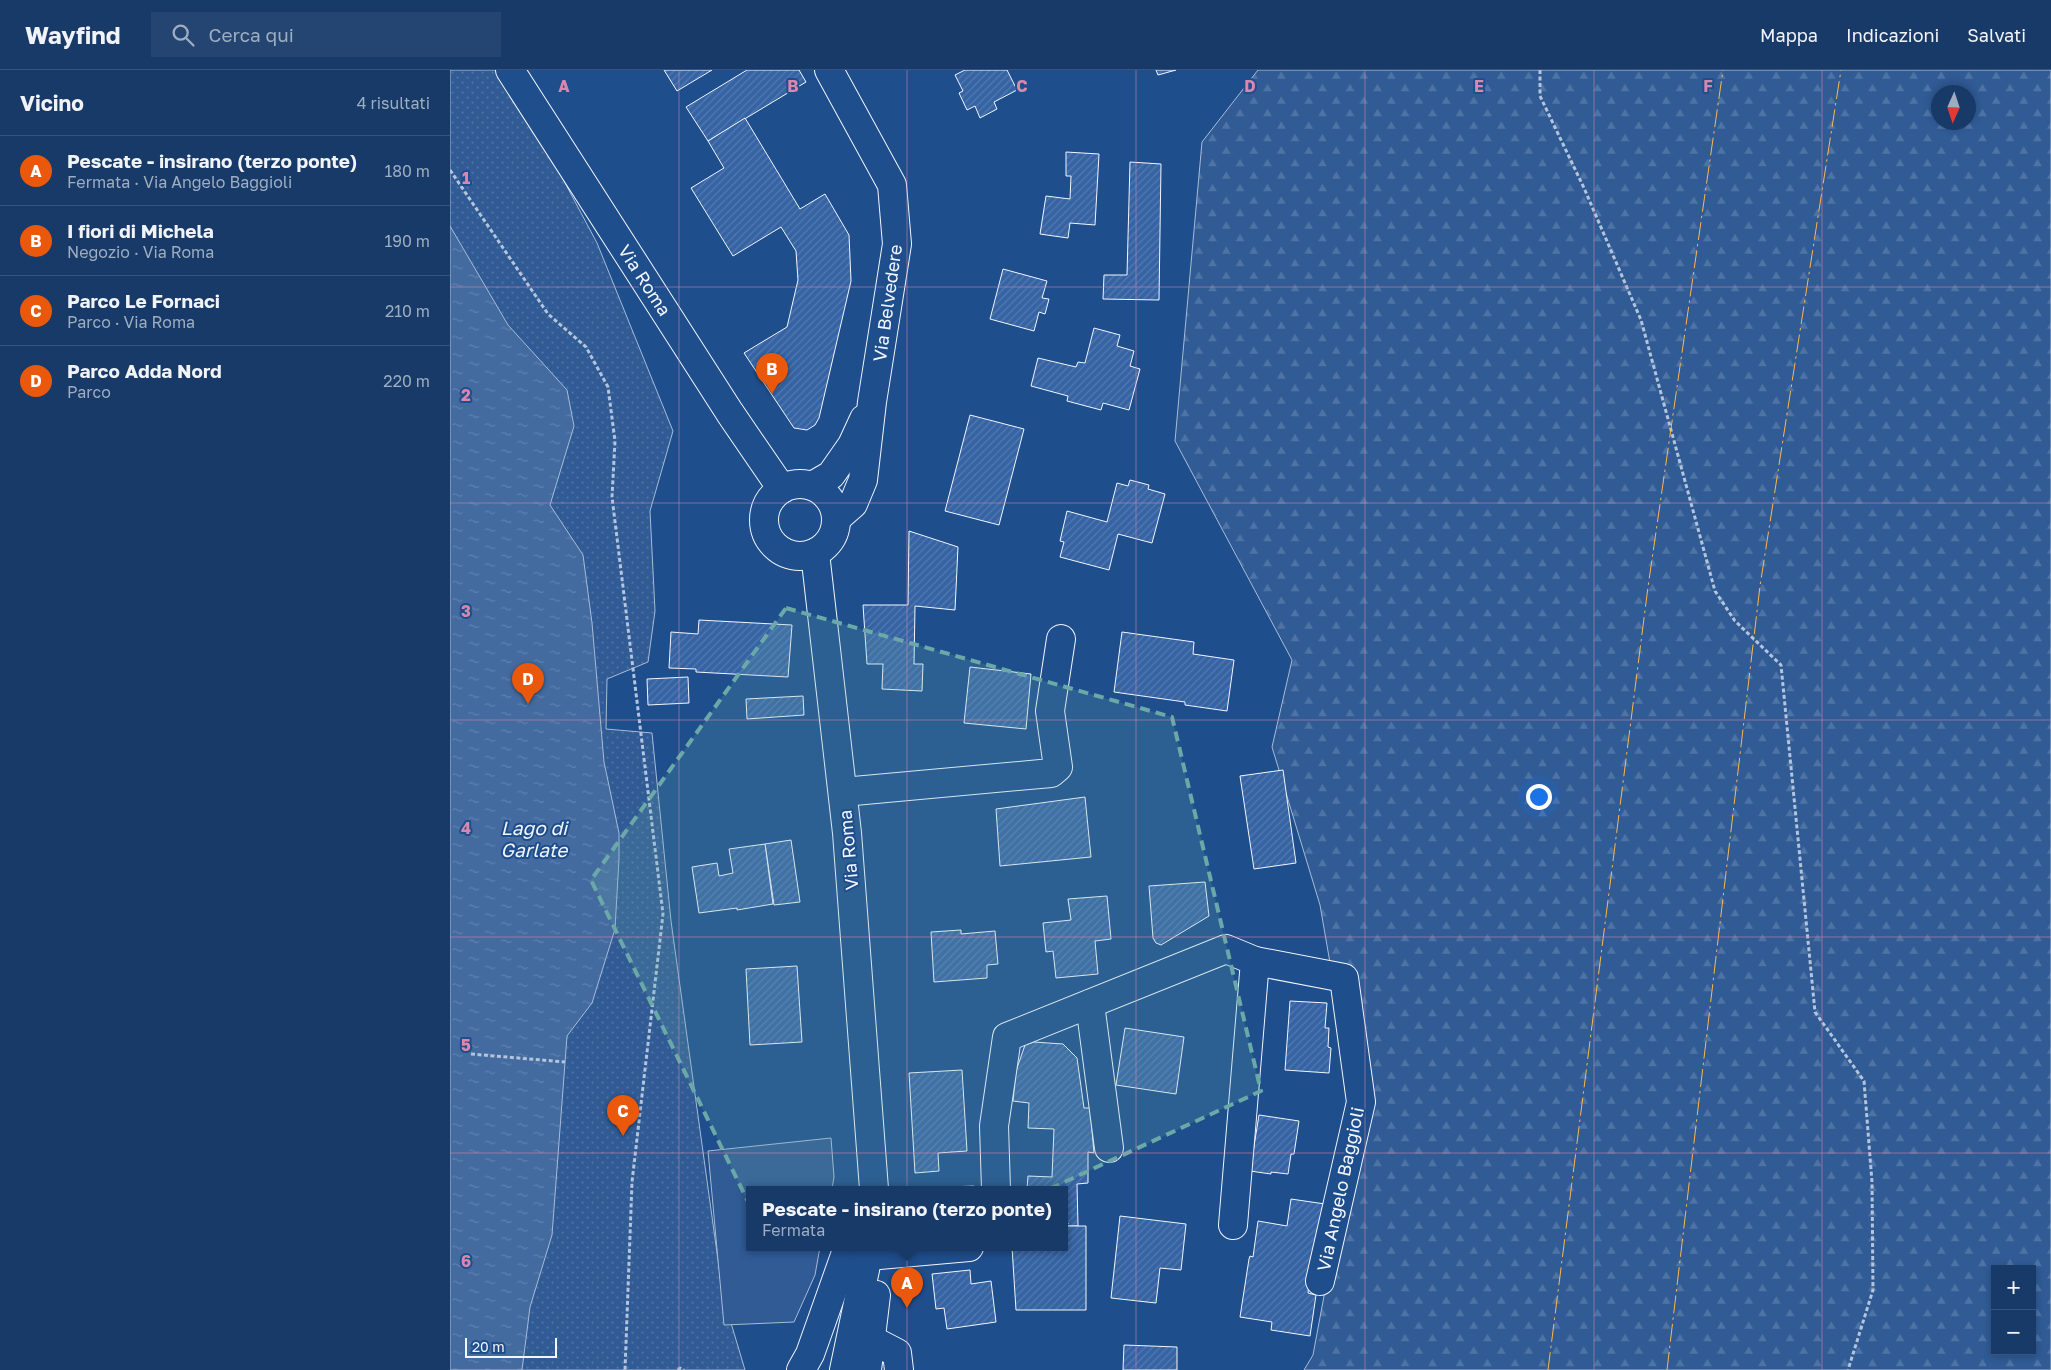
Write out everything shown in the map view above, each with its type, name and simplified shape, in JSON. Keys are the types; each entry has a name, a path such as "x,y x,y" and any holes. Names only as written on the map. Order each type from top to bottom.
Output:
{"main road":[{"name":"Via Roma","path":"510,70 730,413 782,489"},
{"name":"Via Belvedere","path":"829,70 892,186 897,244 872,402 863,480 853,504 837,518"},
{"name":"Via Belvedere","path":"812,486 831,475 847,453 872,402"},
{"path":"802,484 812,486 822,491 834,508 837,518 835,529 831,539 824,548 803,556 791,555 780,550 771,542 766,531 764,519 766,507 782,489 802,484"},
{"name":"Via Roma","path":"815,553 848,833 871,1147"},
{"path":"843,792 1051,773 1058,766 1050,711 1061,639"},
{"name":"Via Angelo Baggioli","path":"996,1186 994,1126 1007,1037 1226,948 1255,961 1344,978 1361,1102 1320,1281"},
{"path":"1233,1225 1255,961"},
{"path":"1090,1004 1109,1148"},
{"path":"862,1186 871,1147"},
{"path":"869,1186 871,1147"},
{"path":"871,1147 874,1186"},
{"path":"801,1370 810,1354 847,1251"},
{"path":"844,1370 866,1265 874,1251"},
{"path":"867,1370 880,1263 876,1251"},
{"path":"870,1339 897,1353 899,1370"}],"path":[{"path":"1540,70 1540,96 1584,188 1641,320 1714,591 1735,621 1781,665 1815,1012 1864,1081 1872,1182 1873,1290 1848,1370"},
{"path":"450,170 548,314 586,347 608,387 616,441 612,496 663,914 632,1182 625,1370"},
{"path":"470,1054 565,1062"},
{"path":"678,1370 680,1368 684,1370"}],"highlighted area":[{"path":"786,608 1172,717 1261,1091 1004,1210 755,1216 591,880"}],"green space":[{"path":"450,70 505,70 597,243 673,431 650,511 655,611 648,662 607,679 606,729 652,733 671,921 723,1296 745,1370 450,1370"},
{"path":"1258,70 2051,70 2051,1370 1304,1370 1313,1355 1357,1119 1320,905 1272,747 1292,660 1175,441 1202,142"}],"shaded area":[{"path":"831,1138 834,1177 832,1186 746,1186 746,1251 819,1251 815,1275 794,1322 724,1325 708,1151"}],"water":[{"name":"Lago di Garlate","path":"450,226 508,325 567,390 574,426 550,505 583,555 592,623 604,762 619,833 615,929 592,1003 567,1036 552,1235 530,1307 522,1370 450,1370"}],"building":[{"path":"664,70 712,70 677,91"},
{"path":"747,70 799,70 806,82 708,141 686,107"},
{"path":"965,70 1007,70 1017,90 994,102 997,109 980,118 975,106 967,110 959,93 963,91 955,75"},
{"path":"1156,70 1176,70 1158,75"},
{"path":"745,118 800,209 825,194 849,235 851,281 819,418 815,425 807,430 794,428 744,353 787,327 798,280 796,251 781,227 733,256 691,188 724,168 708,141"},
{"path":"1066,152 1099,154 1095,225 1070,223 1068,238 1040,234 1046,196 1070,199 1071,176 1066,176"},
{"path":"1130,162 1161,164 1159,300 1103,299 1104,275 1127,275"},
{"path":"1003,269 1047,281 1042,298 1049,299 1045,314 1039,312 1034,331 990,319"},
{"path":"1094,328 1120,335 1117,346 1134,351 1130,366 1140,369 1129,410 1103,403 1101,410 1067,401 1068,396 1031,386 1038,358 1076,367 1078,362 1085,363"},
{"path":"970,415 1024,429 999,525 945,511"},
{"path":"1130,480 1149,485 1148,489 1165,494 1152,543 1118,534 1109,570 1060,557 1064,542 1060,541 1067,511 1107,522 1117,483 1128,486"},
{"path":"909,531 958,547 955,610 915,606 914,664 923,664 922,691 882,689 883,664 867,664 863,605 908,605"},
{"path":"699,620 792,625 788,677 696,672 696,669 669,668 671,632 698,634"},
{"path":"1122,632 1194,642 1193,654 1234,660 1227,711 1185,705 1185,702 1114,692"},
{"path":"970,667 1031,674 1026,729 964,723"},
{"path":"688,677 689,703 648,705 647,679"},
{"path":"803,696 804,715 747,719 746,699"},
{"path":"1283,770 1296,863 1254,869 1240,776"},
{"path":"1085,797 1091,857 1000,866 996,809"},
{"path":"791,840 800,902 774,905 765,844"},
{"path":"765,844 773,904 737,910 737,908 699,913 692,867 717,863 719,876 733,873 729,849"},
{"path":"1205,882 1209,916 1161,945 1156,943 1153,938 1149,886"},
{"path":"1107,896 1111,939 1095,941 1098,974 1056,978 1053,951 1046,952 1043,923 1071,920 1068,899"},
{"path":"961,930 961,934 995,931 998,964 987,965 987,978 934,982 931,932"},
{"path":"797,966 802,1042 750,1045 746,969"},
{"path":"1290,1001 1327,1003 1325,1028 1329,1028 1328,1047 1331,1048 1329,1073 1285,1070"},
{"path":"1125,1028 1184,1037 1176,1094 1116,1085"},
{"path":"1034,1042 1063,1044 1077,1058 1084,1108 1090,1108 1094,1153 1088,1152 1088,1183 1077,1184 1078,1226 1068,1226 1068,1186 1027,1186 1028,1176 1052,1177 1054,1129 1028,1128 1029,1103 1013,1101 1016,1071 1025,1045"},
{"path":"962,1070 967,1151 938,1153 939,1171 915,1173 909,1073"},
{"path":"1259,1115 1299,1121 1294,1154 1291,1154 1288,1174 1250,1171"},
{"path":"1291,1199 1325,1204 1313,1255 1308,1293 1316,1295 1310,1336 1271,1330 1272,1322 1240,1317 1249,1259 1250,1256 1253,1257 1258,1221 1287,1226"},
{"path":"1120,1216 1186,1224 1181,1270 1160,1268 1156,1303 1111,1298"},
{"path":"1068,1226 1086,1226 1086,1310 1016,1310 1012,1251 1068,1251"},
{"path":"970,1270 971,1284 991,1281 996,1322 947,1329 944,1308 936,1309 932,1274"},
{"path":"1124,1345 1177,1347 1177,1370 1123,1370"}],"power":[{"path":"1548,1370 1648,587 1723,70"},
{"path":"1667,1370 1760,586 1841,70"}],"place":[{"name":"I fiori di Michela","path":"772,394"},
{"name":"Parco Adda Nord","path":"528,704"},
{"name":"Parco Le Fornaci","path":"623,1136"},
{"name":"Pescate - insirano (terzo ponte)","path":"907,1308"}]}
